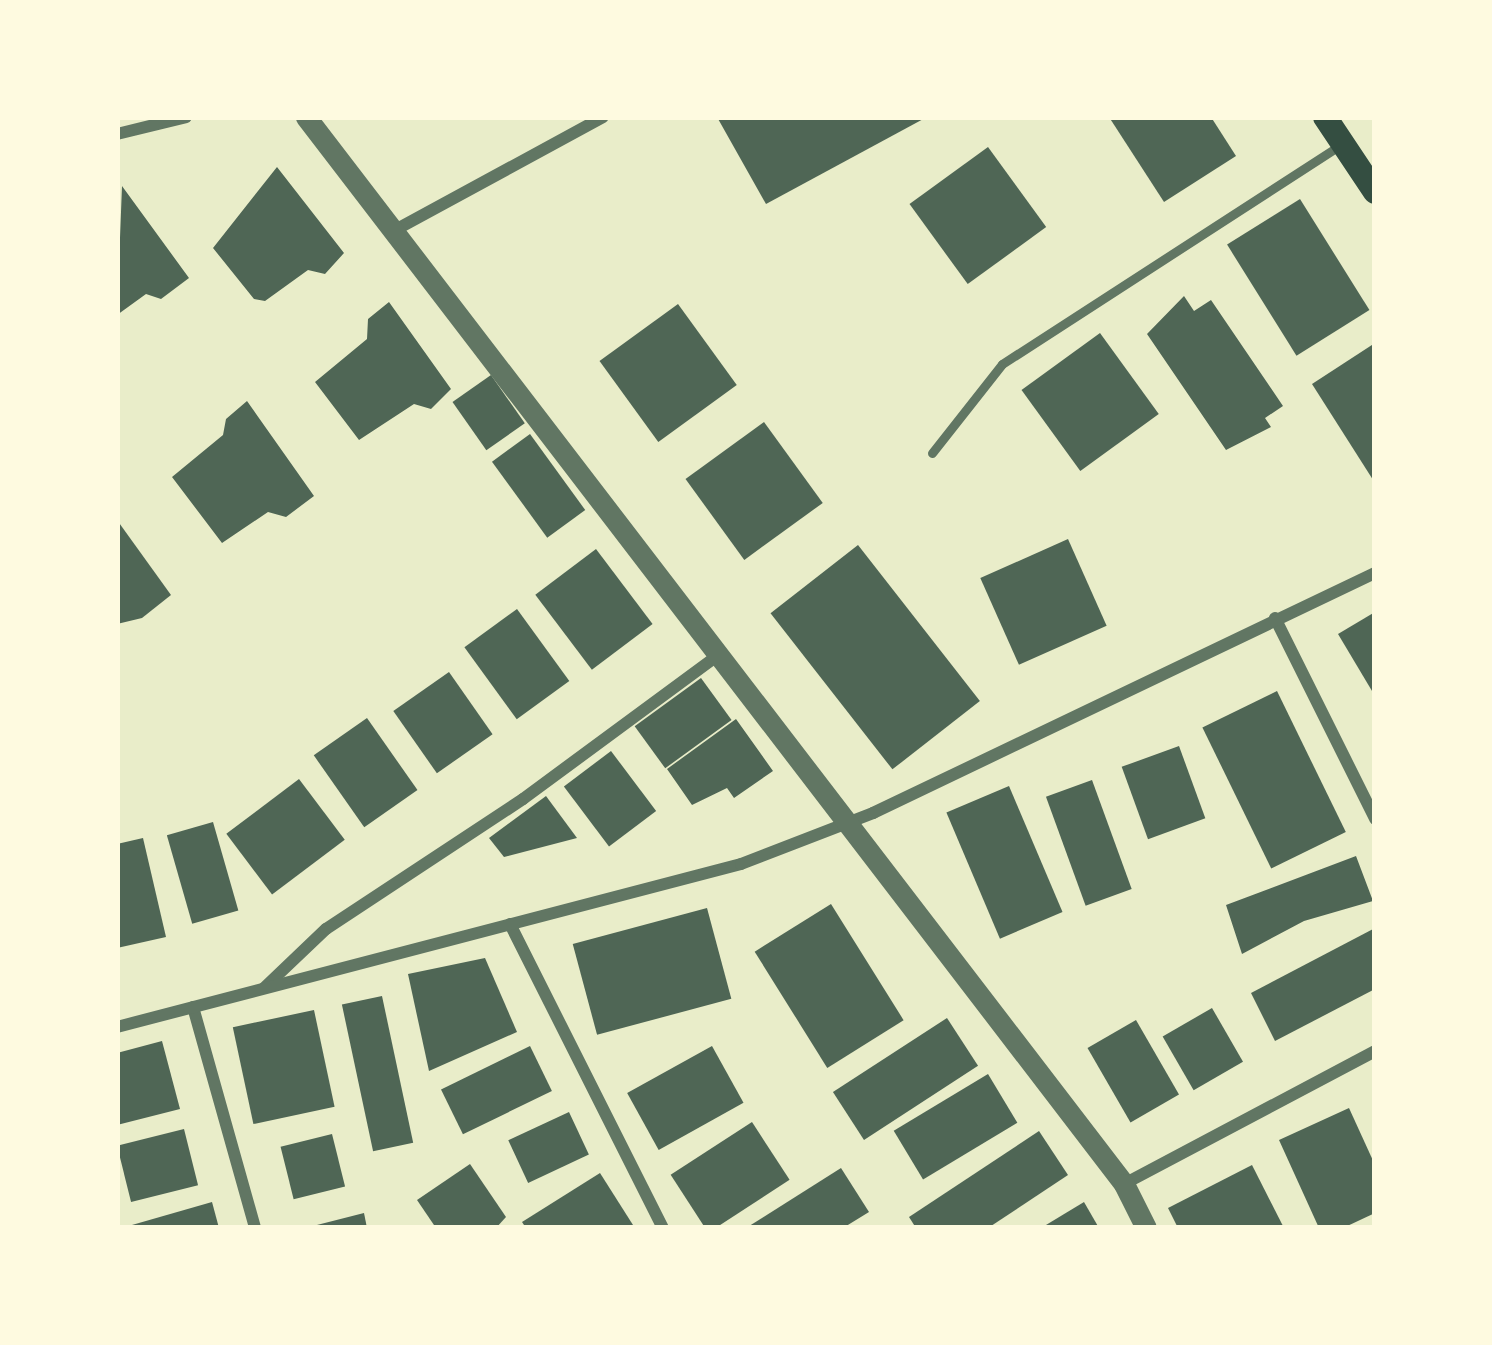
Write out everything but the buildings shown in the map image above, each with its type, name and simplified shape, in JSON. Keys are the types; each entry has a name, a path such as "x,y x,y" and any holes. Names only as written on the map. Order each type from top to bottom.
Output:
{"main road":[{"path":"1325,117 1375,192"}],"street":[{"path":"117,134 186,117"},
{"path":"306,117 397,229 843,824 1124,1184 1146,1228"},
{"path":"397,229 603,117"},
{"path":"117,1027 741,864 843,824 1375,573"},
{"path":"1275,618 1375,819"},
{"path":"262,989 326,929 523,799 717,656"},
{"path":"1358,785 1375,780"},
{"path":"510,924 663,1228"},
{"path":"194,1007 255,1228"},
{"path":"1124,1184 1375,1051"}],"lane":[{"path":"932,453 1002,364 1343,144"}]}
